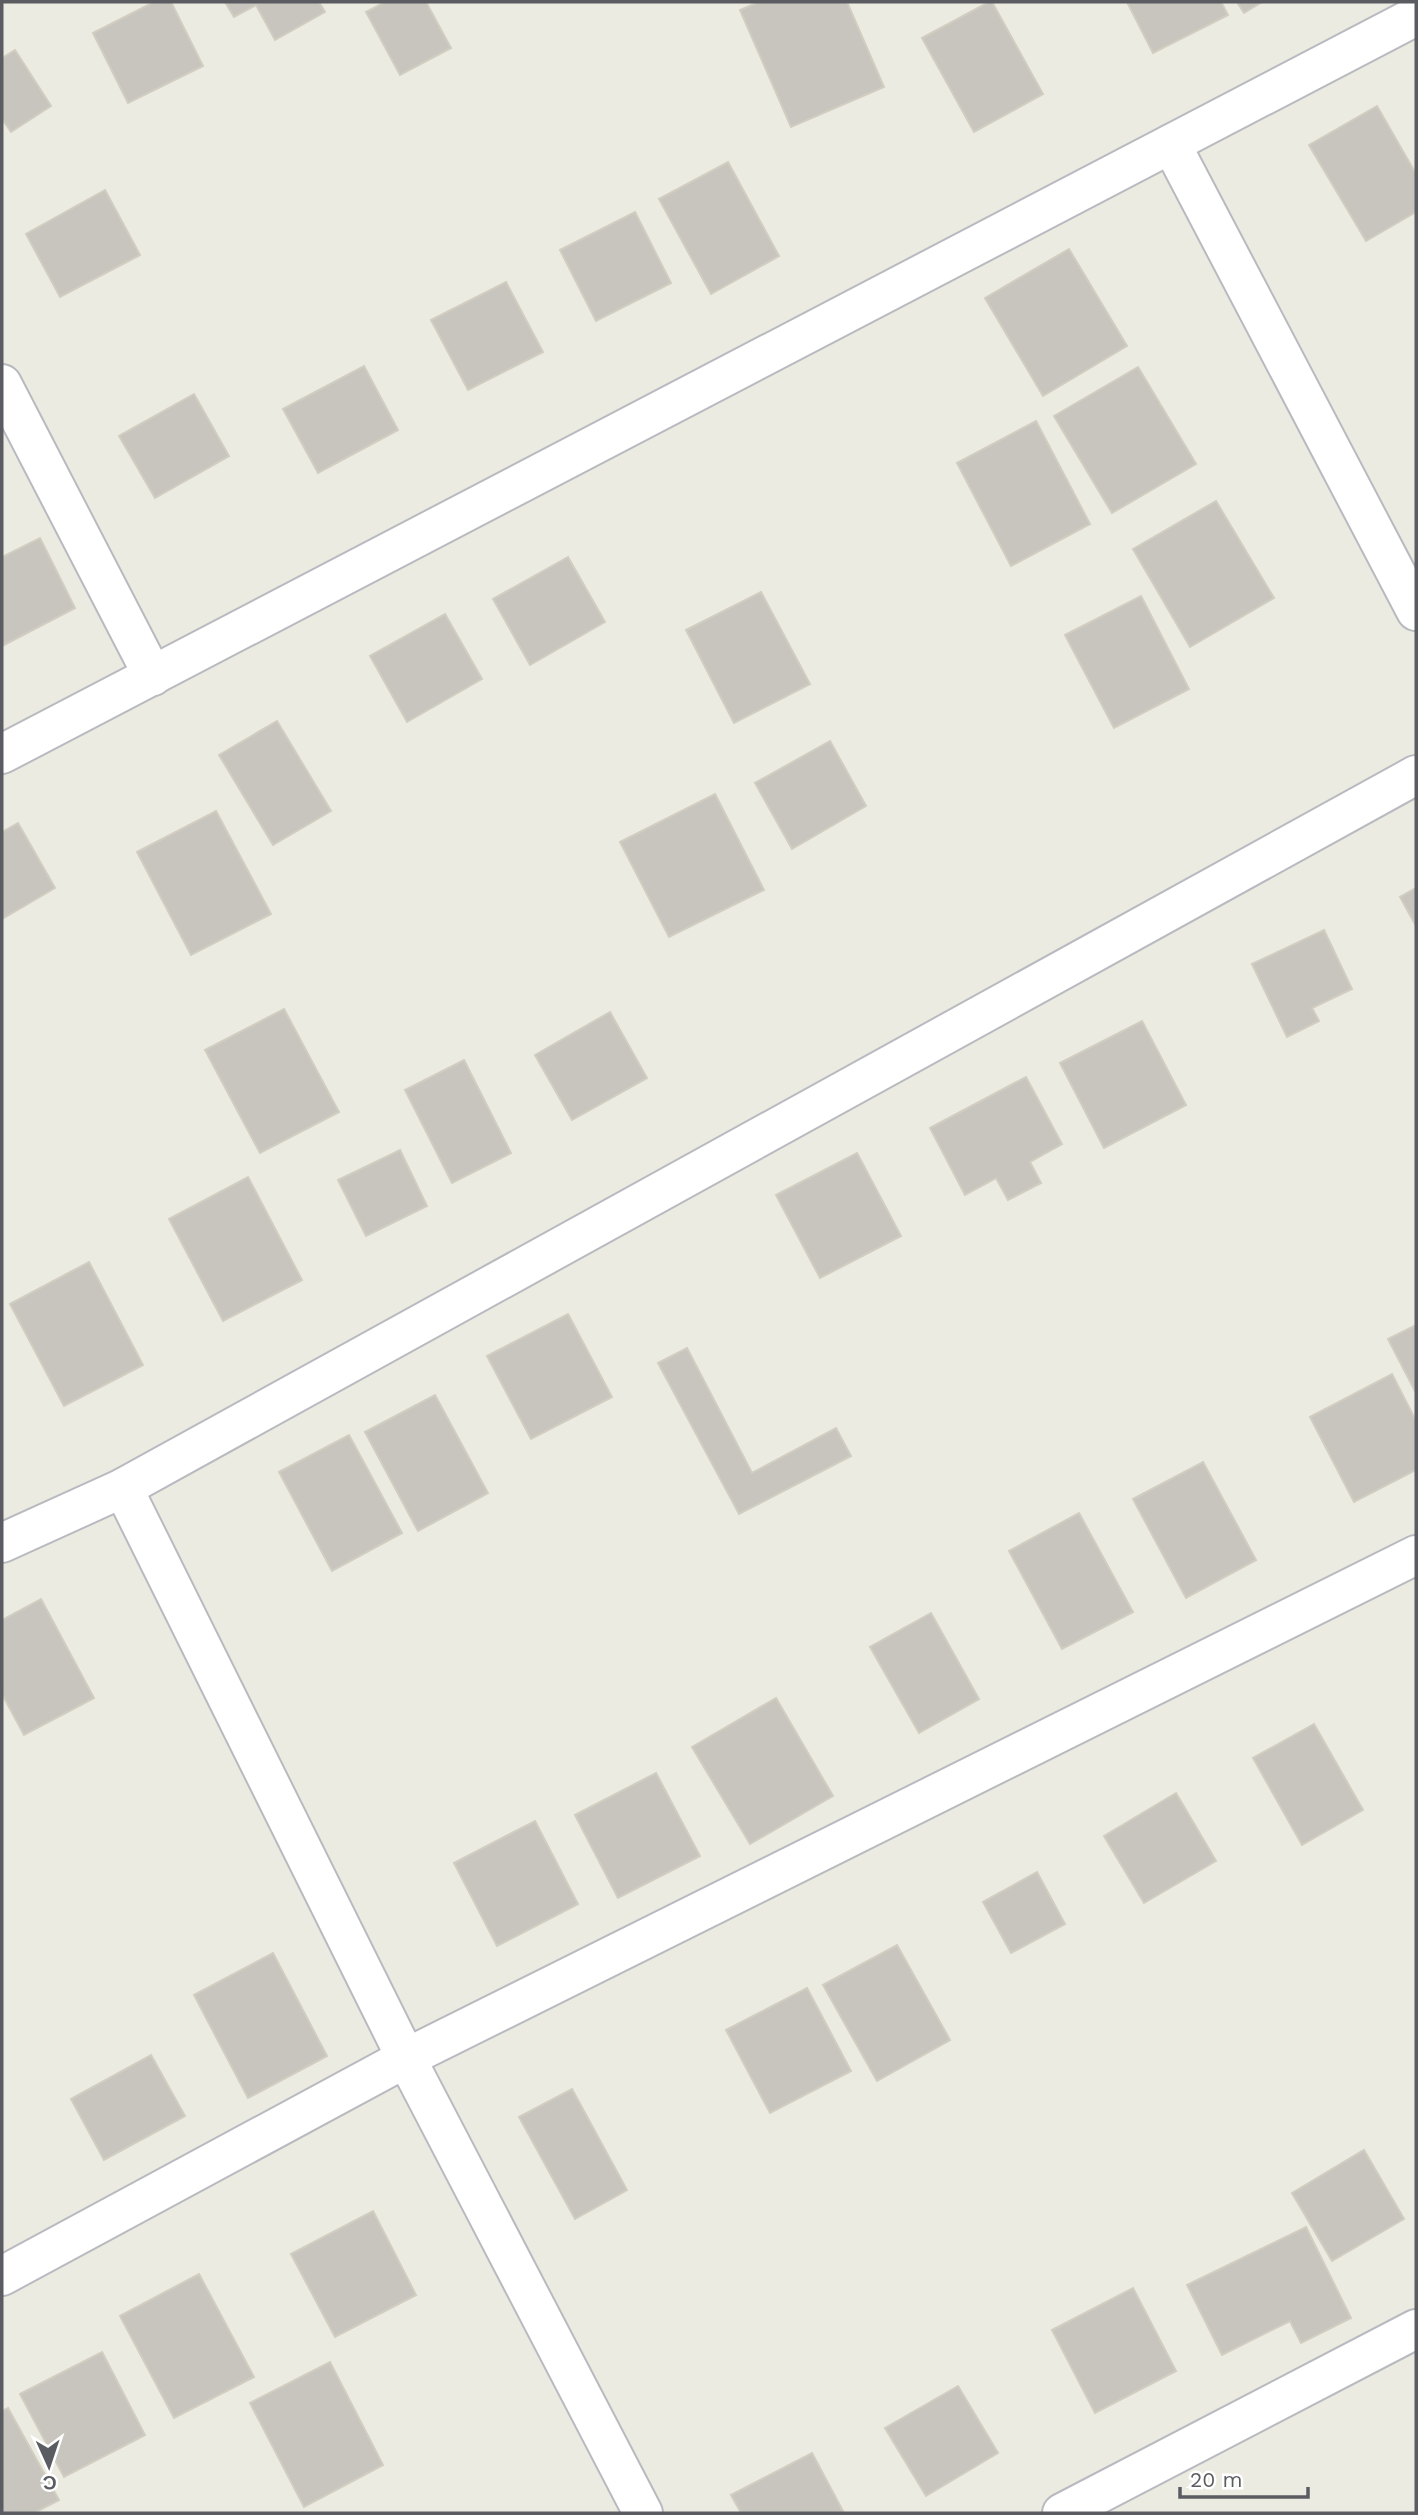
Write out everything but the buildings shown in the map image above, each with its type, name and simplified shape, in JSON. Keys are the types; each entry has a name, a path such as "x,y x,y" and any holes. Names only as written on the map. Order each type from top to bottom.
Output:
{"street":[{"path":"2,754 1416,16"},
{"path":"1171,144 1416,611"},
{"path":"2,384 153,676"},
{"path":"2,1542 123,1488 1416,775"},
{"path":"123,1488 405,2059 643,2513"},
{"path":"2,2276 405,2059 1416,1555"},
{"path":"1062,2513 1416,2329"}]}
